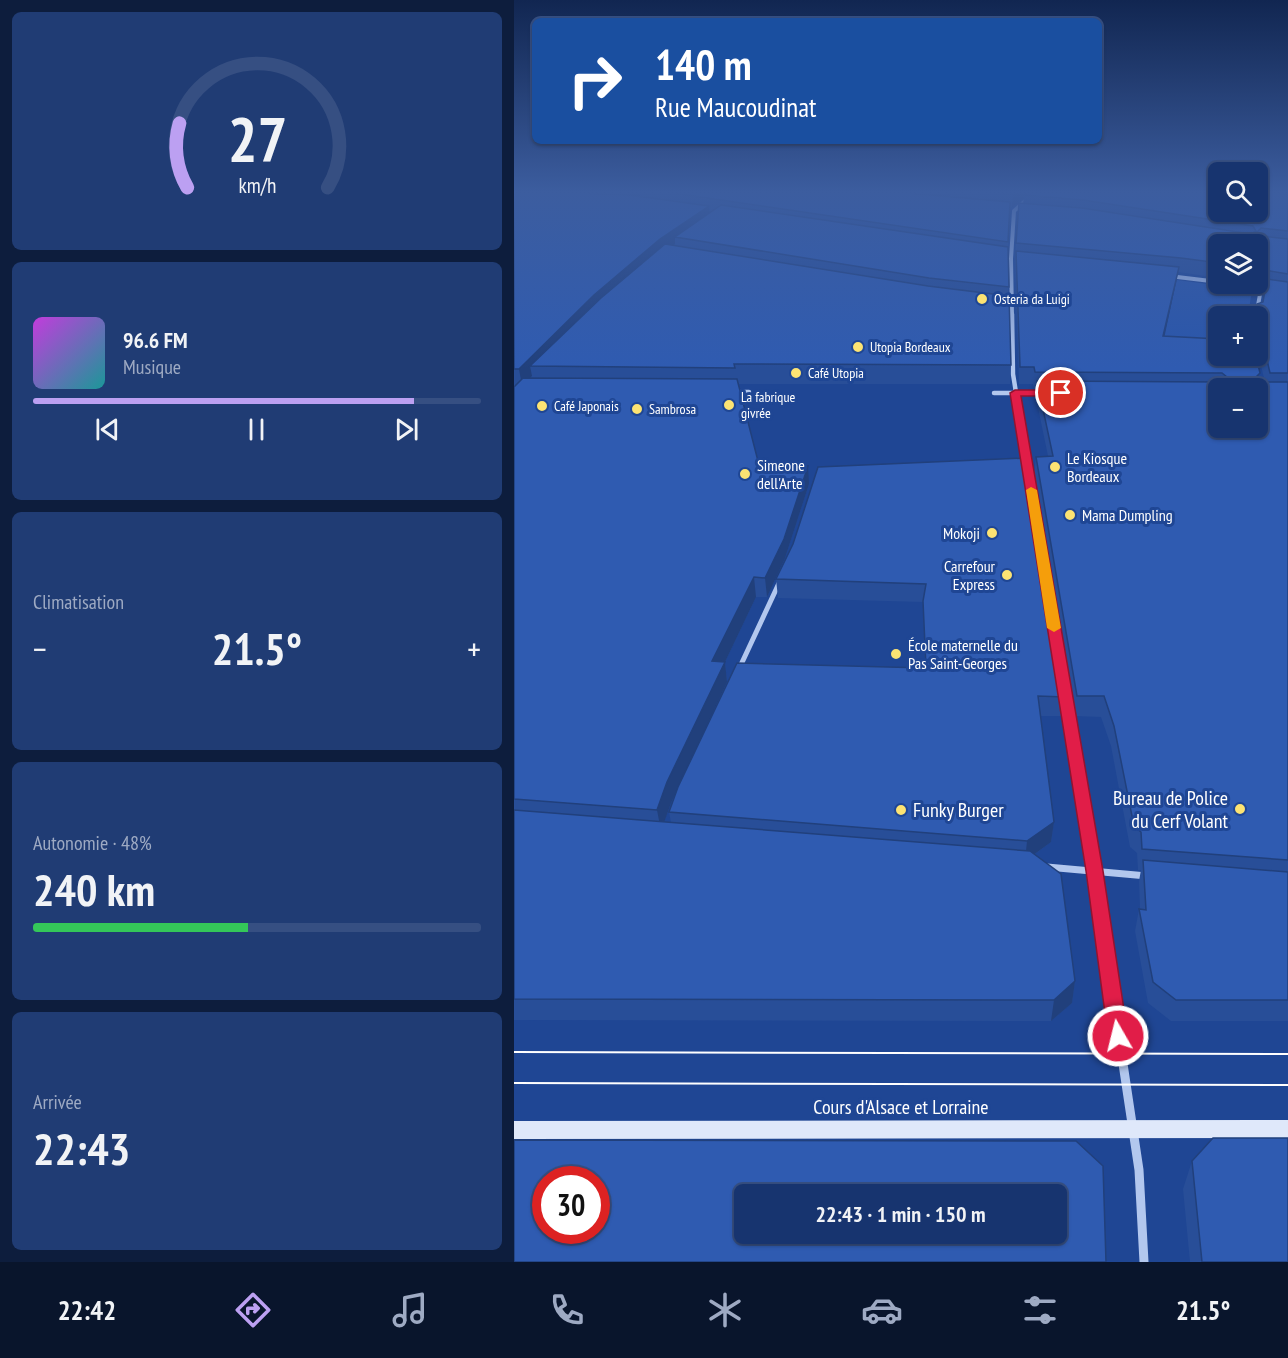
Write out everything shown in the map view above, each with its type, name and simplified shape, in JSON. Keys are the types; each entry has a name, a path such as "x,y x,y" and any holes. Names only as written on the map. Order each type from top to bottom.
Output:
{"street":[{"path":"1012,251 1011,310 1015,393 1094,871 1139,1170 1144,1262"},
{"path":"1002,258 1019,261"},
{"path":"1164,275 1208,281"},
{"path":"1268,290 1288,294"},
{"path":"1001,309 1011,310"},
{"path":"725,392 749,392"},
{"path":"994,393 1051,393"},
{"path":"736,677 785,570"},
{"path":"1040,867 1158,876"},
{"name":"Cours d'Alsace et Lorraine","path":"514,1130 1288,1129"}],"shaded area":[{"path":"1177,280 1208,284 1208,294 1251,294 1250,306 1208,306 1208,356 1156,357 1166,329"}],"building":[{"path":"514,251 646,251 594,295 519,369 514,369"},
{"path":"657,251 708,251 928,286 1009,296 1011,365 734,364 735,368 530,366 601,298"},
{"path":"761,251 1008,251 1009,287 929,278"},
{"path":"1016,251 1179,267 1163,336 1208,338 1208,366 1258,366 1260,373 1257,376 1259,378 1226,378 1222,373 1035,372 1034,367 1020,367"},
{"path":"1103,251 1208,251 1208,262 1181,258"},
{"path":"1268,251 1288,251 1288,274 1268,271"},
{"path":"1268,279 1288,282 1288,373 1270,373 1268,306 1257,306 1257,304 1263,302 1264,294 1268,294"},
{"path":"523,378 737,379 759,465 808,466 784,539 765,578 754,577 712,661 725,662 667,782 657,810 514,799 514,387"},
{"path":"1037,381 1208,382 1208,438 1268,438 1268,382 1288,382 1288,860 1142,849 1141,832 1134,826 1114,726 1104,696 1077,696 1036,457 1053,456"},
{"path":"1026,458 1065,697 1038,696 1054,822 1027,841 669,812 678,787 737,663 926,668 923,601 926,584 776,579 793,544 818,467"},
{"path":"514,810 1030,851 1061,874 1075,981 1054,1000 514,999"},
{"path":"1143,860 1288,872 1288,1000 1176,1000 1153,982 1139,909 1146,910"},
{"path":"1213,1138 1288,1138 1288,1262 1202,1262 1192,1161"},
{"path":"514,1140 1076,1141 1103,1166 1106,1262 514,1262"}],"tram line":[{"path":"514,1052 1288,1054"},
{"path":"514,1083 1288,1085"}],"slow traffic":[{"path":"1031,490 1054,628"}],"place":[{"name":"Osteria da Luigi","path":"982,299"},
{"name":"Utopia Bordeaux","path":"858,347"},
{"name":"Café Utopia","path":"796,373"},
{"name":"La fabrique givrée","path":"729,405"},
{"name":"Café Japonais","path":"542,406"},
{"name":"Sambrosa","path":"637,409"},
{"name":"Le Kiosque Bordeaux","path":"1055,467"},
{"name":"Simeone dell'Arte","path":"745,474"},
{"name":"Mama Dumpling","path":"1070,515"},
{"name":"Mokoji","path":"992,533"},
{"name":"Carrefour Express","path":"1007,575"},
{"name":"École maternelle du Pas Saint-Georges","path":"896,654"},
{"name":"Bureau de Police du Cerf Volant","path":"1240,809"},
{"name":"Funky Burger","path":"901,810"}],"route":[{"path":"1061,393 1015,393 1094,871 1118,1036"}]}
